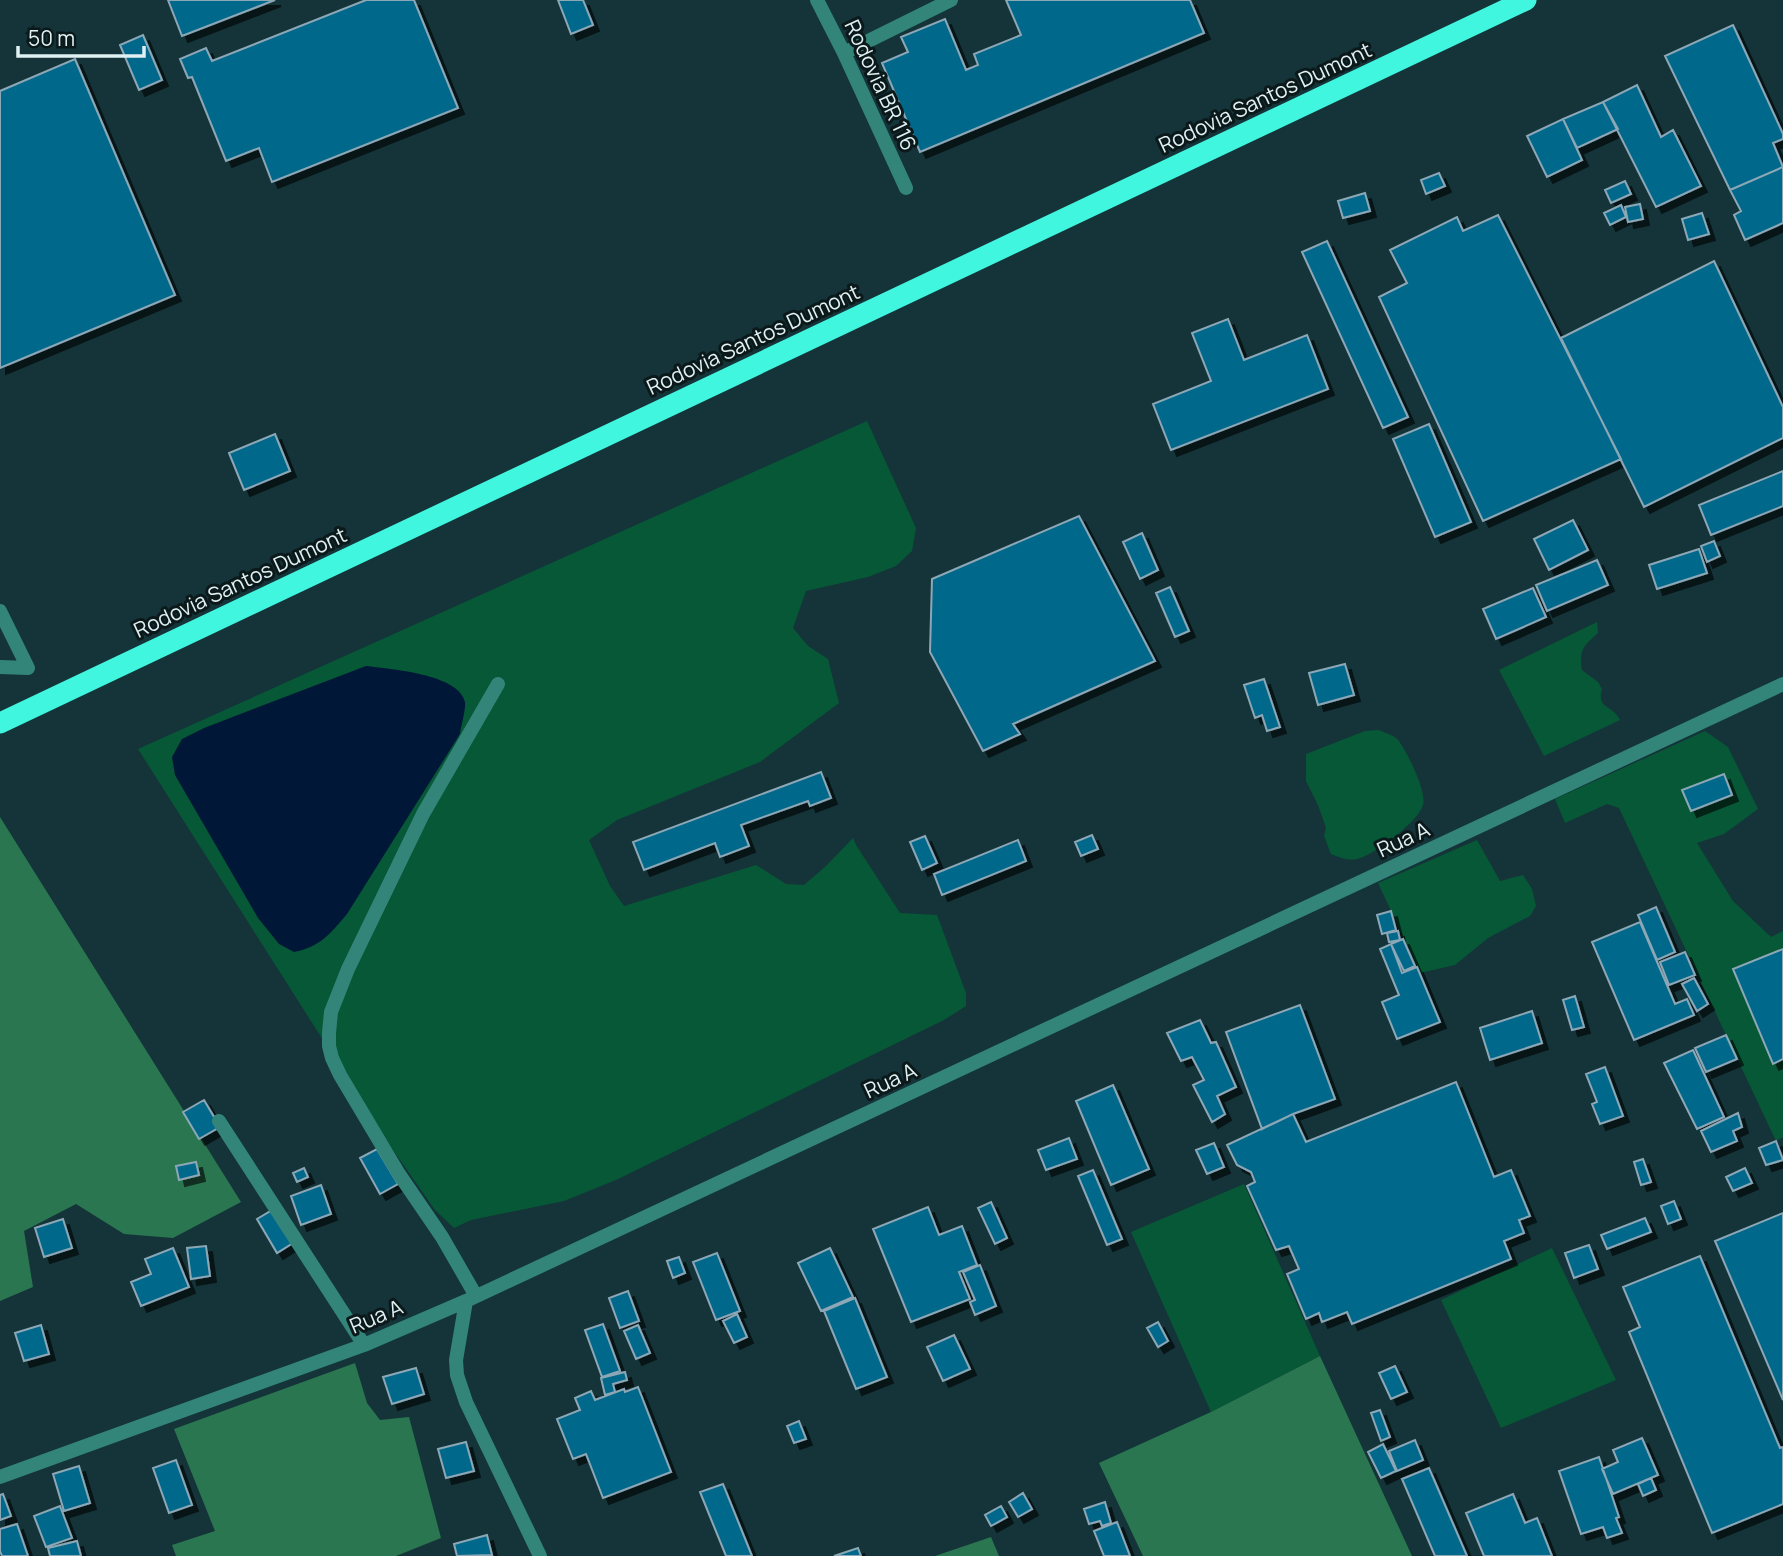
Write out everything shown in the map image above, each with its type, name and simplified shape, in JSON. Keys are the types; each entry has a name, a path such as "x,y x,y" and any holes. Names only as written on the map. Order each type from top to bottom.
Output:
{"highway":[{"name":"Rodovia Santos Dumont","path":"0,723 1527,0"}],"street":[{"name":"Rodovia BR 116","path":"817,0 845,53 906,188"},
{"path":"845,53 951,0"},
{"path":"0,611 28,668 0,667"},
{"path":"498,684 423,814 353,957 331,1012 329,1046 340,1075 399,1174 442,1237 471,1299 456,1360 457,1375 466,1402 540,1556"},
{"name":"Rua A","path":"0,1477 363,1345 471,1299 1783,684"},
{"path":"219,1121 363,1345"}],"green space":[{"path":"867,421 916,528 912,551 896,566 868,577 806,591 793,628 808,646 828,659 839,703 760,762 617,820 589,840 610,886 624,906 756,865 786,884 804,885 853,838 900,913 937,915 966,993 966,1006 944,1020 616,1180 564,1201 471,1220 454,1228 435,1210 393,1150 138,749"},
{"path":"1597,622 1598,633 1582,653 1582,670 1598,682 1602,689 1603,704 1620,720 1544,756 1499,670"},
{"path":"1379,730 1392,735 1402,745 1419,782 1423,805 1405,828 1384,845 1364,856 1350,859 1331,854 1324,836 1326,828 1306,781 1306,754 1365,731"},
{"path":"1705,731 1728,747 1758,809 1724,834 1697,843 1733,901 1771,937 1783,931 1783,1137 1776,1141 1619,808 1607,804 1565,823 1555,799"},
{"path":"0,817 241,1202 173,1238 124,1234 76,1204 24,1231 33,1287 0,1301"},
{"path":"1477,840 1500,881 1523,875 1532,889 1536,906 1530,916 1488,938 1455,965 1420,973 1378,883"},
{"path":"1244,1184 1320,1356 1211,1412 1131,1232"},
{"path":"1552,1248 1616,1380 1501,1428 1441,1300"},
{"path":"1320,1356 1412,1556 1143,1556 1099,1463 1211,1412"},
{"path":"355,1363 367,1403 380,1420 409,1417 441,1538 396,1556 176,1556 172,1545 215,1531 174,1429"},
{"path":"991,1537 999,1556 935,1556"}],"water":[{"path":"366,666 406,671 450,685 460,693 465,702 460,734 347,914 318,943 294,952 279,944 258,918 175,775 172,757 182,739 204,728"}],"building":[{"path":"168,0 275,0 182,36"},
{"path":"366,0 414,0 458,108 272,182 259,148 226,161 192,77 188,78 180,59 206,48 212,61"},
{"path":"558,0 583,0 593,25 571,34"},
{"path":"1006,0 1190,0 1204,33 920,152 882,63 908,52 901,37 945,19 966,70 978,65 974,54 1021,35"},
{"path":"1733,25 1783,134 1783,139 1773,143 1783,167 1730,190 1665,56"},
{"path":"143,35 162,80 139,90 120,45"},
{"path":"75,59 175,295 0,368 0,91"},
{"path":"1637,85 1661,137 1673,130 1701,186 1656,207 1603,102"},
{"path":"1603,102 1618,129 1577,148 1563,119"},
{"path":"1563,119 1582,160 1547,177 1527,136"},
{"path":"1783,167 1783,223 1745,240 1734,215 1741,211 1730,190"},
{"path":"1439,173 1445,186 1426,194 1421,180"},
{"path":"1625,181 1631,194 1611,203 1605,190"},
{"path":"1365,193 1370,211 1343,218 1338,201"},
{"path":"1640,204 1643,219 1628,222 1625,207"},
{"path":"1621,205 1626,217 1610,225 1604,213"},
{"path":"1702,213 1709,234 1688,240 1682,219"},
{"path":"1498,215 1621,459 1483,521 1379,297 1407,283 1390,250 1457,217 1463,231"},
{"path":"1327,241 1408,417 1383,428 1302,252"},
{"path":"1714,261 1783,407 1783,438 1644,507 1561,338"},
{"path":"1228,319 1244,360 1307,335 1328,389 1171,450 1153,404 1211,381 1192,333"},
{"path":"1429,424 1471,522 1435,537 1393,439"},
{"path":"275,434 290,471 244,490 229,453"},
{"path":"1783,471 1783,506 1711,535 1699,505"},
{"path":"1079,516 1155,661 1013,724 1020,734 983,751 930,652 932,579"},
{"path":"1573,520 1588,550 1549,570 1534,539"},
{"path":"1142,533 1158,570 1140,579 1123,542"},
{"path":"1714,541 1720,556 1707,562 1701,546"},
{"path":"1699,549 1707,573 1657,589 1649,565"},
{"path":"1597,560 1608,585 1547,611 1536,585"},
{"path":"1170,587 1189,631 1175,637 1156,593"},
{"path":"1533,588 1546,617 1496,639 1483,609"},
{"path":"1345,664 1354,695 1318,705 1309,673"},
{"path":"1264,679 1280,727 1267,731 1262,715 1255,718 1244,685"},
{"path":"821,772 831,798 810,806 808,801 741,825 749,846 720,857 715,843 644,870 633,842"},
{"path":"1724,774 1732,795 1691,811 1682,790"},
{"path":"1092,835 1098,849 1081,856 1075,842"},
{"path":"925,836 937,863 922,870 910,842"},
{"path":"1018,840 1026,861 942,895 934,874"},
{"path":"1656,907 1675,952 1657,960 1638,915"},
{"path":"1391,911 1396,930 1382,934 1377,915"},
{"path":"1640,922 1675,1004 1687,999 1694,1015 1634,1040 1592,942"},
{"path":"1398,931 1400,940 1389,942 1387,933"},
{"path":"1403,939 1415,966 1404,971 1391,944"},
{"path":"1391,944 1402,973 1417,967 1440,1022 1397,1039 1382,1002 1399,995 1380,949"},
{"path":"1783,949 1783,1059 1773,1064 1733,969"},
{"path":"1685,952 1695,975 1669,985 1660,962"},
{"path":"1694,978 1708,1004 1697,1011 1682,984"},
{"path":"1575,996 1584,1027 1572,1030 1563,1000"},
{"path":"1300,1005 1335,1099 1262,1129 1226,1032"},
{"path":"1532,1011 1542,1043 1490,1060 1480,1028"},
{"path":"1200,1020 1211,1043 1216,1042 1236,1087 1217,1096 1225,1114 1212,1122 1193,1085 1204,1080 1192,1057 1181,1061 1167,1033"},
{"path":"1726,1035 1737,1059 1706,1072 1695,1048"},
{"path":"1693,1050 1724,1117 1697,1129 1664,1063"},
{"path":"1605,1067 1623,1116 1600,1124 1592,1104 1597,1102 1586,1074"},
{"path":"1456,1082 1494,1177 1511,1170 1530,1216 1519,1220 1524,1233 1504,1241 1511,1259 1352,1324 1347,1312 1322,1322 1319,1313 1306,1319 1287,1274 1299,1269 1289,1246 1276,1250 1247,1186 1255,1182 1251,1172 1237,1165 1227,1145 1293,1114 1306,1142"},
{"path":"1113,1085 1149,1169 1111,1185 1076,1101"},
{"path":"204,1100 220,1127 199,1139 183,1112"},
{"path":"1738,1113 1742,1127 1733,1131 1737,1141 1711,1152 1701,1131"},
{"path":"1069,1138 1077,1159 1046,1170 1038,1150"},
{"path":"1776,1141 1783,1160 1766,1165 1759,1148"},
{"path":"1214,1143 1224,1167 1207,1174 1196,1150"},
{"path":"377,1149 398,1184 380,1194 360,1158"},
{"path":"1643,1159 1651,1182 1641,1185 1634,1162"},
{"path":"196,1162 199,1175 179,1180 176,1166"},
{"path":"304,1168 308,1177 297,1182 293,1173"},
{"path":"1745,1168 1752,1183 1733,1191 1726,1177"},
{"path":"1093,1170 1122,1239 1107,1245 1078,1176"},
{"path":"321,1185 331,1214 301,1225 291,1196"},
{"path":"1674,1201 1681,1219 1668,1224 1661,1206"},
{"path":"991,1202 1007,1238 995,1244 978,1208"},
{"path":"928,1207 939,1235 962,1226 977,1265 959,1272 970,1299 911,1322 873,1229"},
{"path":"274,1209 293,1243 277,1253 257,1219"},
{"path":"1783,1213 1783,1400 1715,1241"},
{"path":"1645,1218 1651,1232 1607,1249 1601,1235"},
{"path":"63,1219 72,1248 44,1257 35,1228"},
{"path":"1589,1245 1598,1269 1574,1278 1565,1253"},
{"path":"206,1246 210,1276 191,1279 187,1248"},
{"path":"173,1248 189,1287 141,1306 131,1282 151,1274 145,1259"},
{"path":"830,1248 853,1297 821,1311 798,1263"},
{"path":"717,1253 740,1311 716,1320 693,1262"},
{"path":"1700,1256 1780,1448 1783,1447 1783,1504 1712,1533 1629,1332 1640,1327 1623,1287"},
{"path":"679,1257 685,1273 673,1278 667,1261"},
{"path":"980,1265 996,1306 975,1315 970,1302 975,1300 963,1272"},
{"path":"628,1291 639,1321 620,1328 609,1298"},
{"path":"855,1298 887,1377 856,1389 824,1311"},
{"path":"737,1314 747,1337 734,1343 723,1321"},
{"path":"1158,1322 1168,1341 1158,1347 1147,1328"},
{"path":"603,1324 620,1371 602,1377 585,1330"},
{"path":"41,1325 49,1354 24,1361 15,1333"},
{"path":"638,1325 650,1353 636,1359 624,1331"},
{"path":"954,1335 970,1369 943,1381 927,1347"},
{"path":"1395,1366 1407,1392 1391,1399 1379,1373"},
{"path":"416,1368 424,1394 392,1404 383,1377"},
{"path":"625,1372 627,1380 613,1384 615,1392 605,1395 601,1378"},
{"path":"638,1387 671,1472 603,1498 586,1454 573,1459 557,1419 580,1410 575,1398 591,1391 595,1400 624,1389 625,1392"},
{"path":"1380,1410 1390,1437 1381,1441 1371,1413"},
{"path":"799,1421 806,1439 794,1443 787,1426"},
{"path":"1642,1438 1658,1475 1613,1494 1602,1469 1618,1462 1613,1450"},
{"path":"1415,1440 1423,1460 1397,1471 1389,1451"},
{"path":"466,1442 474,1471 446,1478 438,1449"},
{"path":"1383,1444 1396,1471 1381,1478 1368,1452"},
{"path":"1599,1457 1622,1533 1607,1538 1603,1527 1581,1534 1559,1471"},
{"path":"176,1460 192,1505 169,1513 153,1468"},
{"path":"79,1466 90,1503 64,1511 53,1474"},
{"path":"1429,1468 1467,1556 1435,1556 1402,1479"},
{"path":"1651,1478 1656,1490 1643,1496 1638,1484"},
{"path":"723,1484 752,1556 726,1556 700,1492"},
{"path":"1023,1493 1032,1509 1018,1517 1009,1502"},
{"path":"3,1494 11,1516 0,1520 0,1495"},
{"path":"1513,1494 1525,1523 1537,1518 1552,1556 1484,1556 1466,1513"},
{"path":"1105,1502 1111,1523 1102,1526 1100,1521 1089,1524 1084,1509"},
{"path":"60,1506 72,1538 46,1547 34,1516"},
{"path":"1001,1506 1007,1517 991,1526 985,1515"},
{"path":"1117,1522 1130,1556 1104,1556 1094,1531"},
{"path":"17,1524 28,1556 2,1556 0,1529"},
{"path":"487,1535 492,1555 457,1556 454,1544"},
{"path":"77,1541 81,1556 50,1556 48,1548"},
{"path":"858,1548 861,1556 834,1556"}]}
